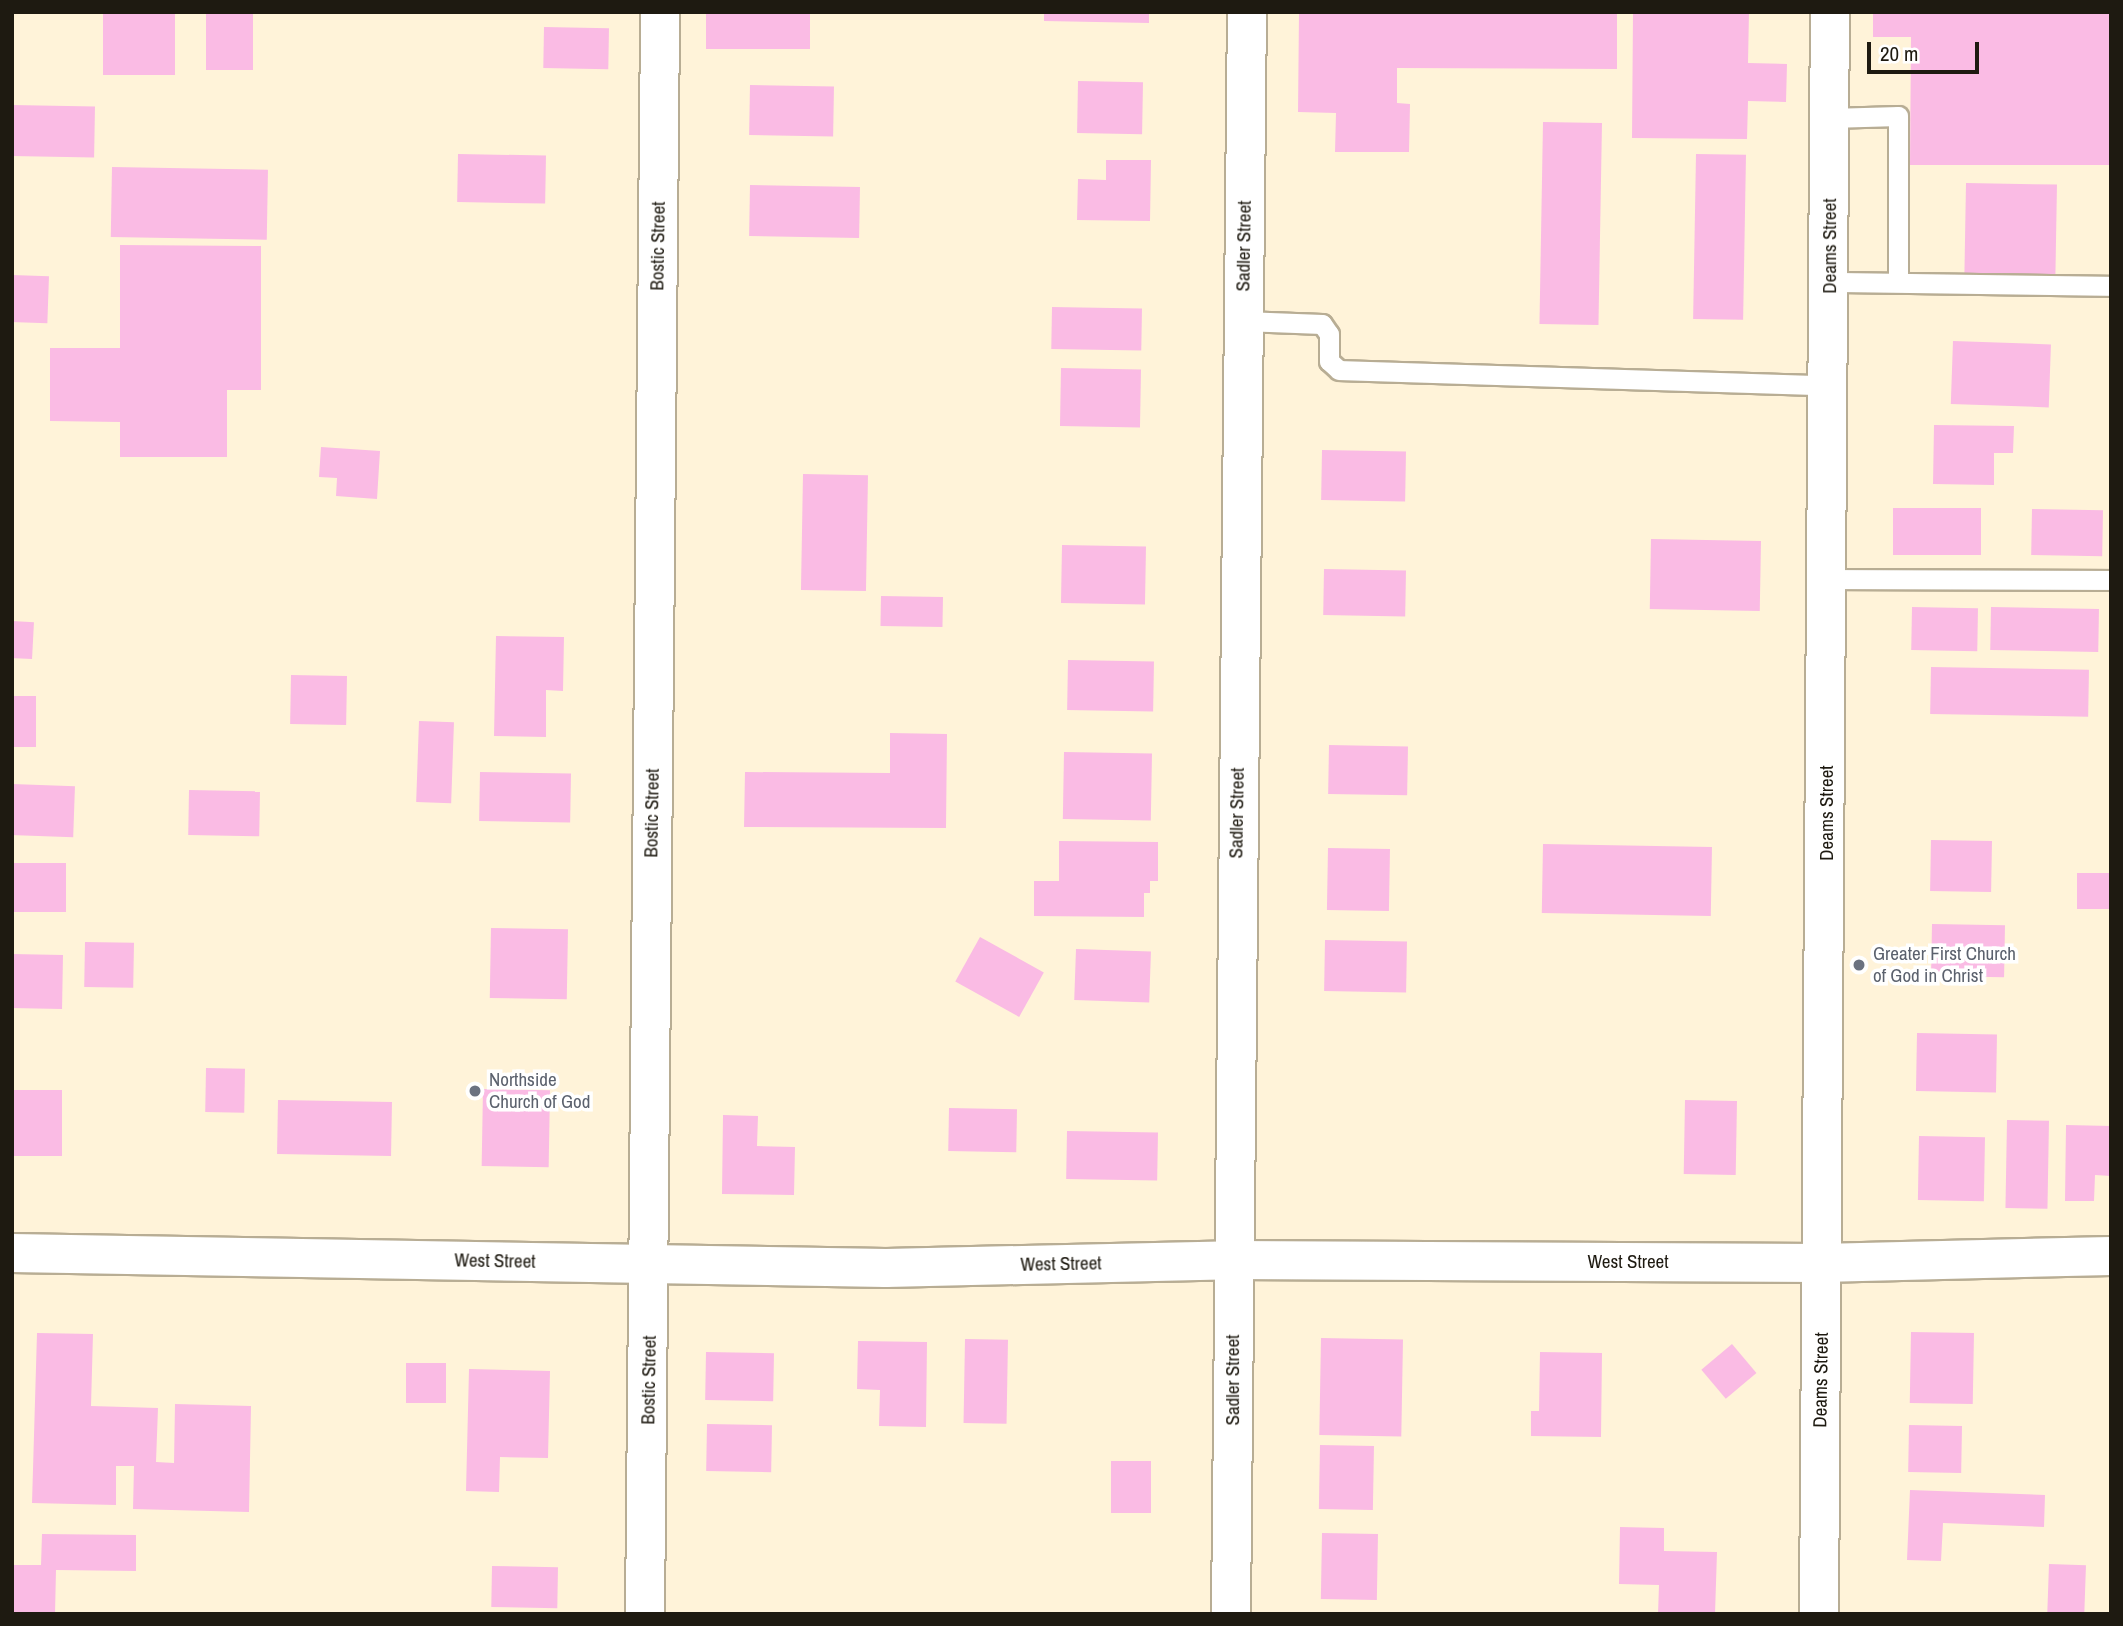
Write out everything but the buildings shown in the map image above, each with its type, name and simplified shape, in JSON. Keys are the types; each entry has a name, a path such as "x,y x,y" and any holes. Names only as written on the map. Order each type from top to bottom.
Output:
{"street":[{"name":"Bostic Street","path":"645,1614 660,12"},
{"name":"Sadler Street","path":"1231,1614 1232,1260 1247,12"},
{"name":"Deams Street","path":"1819,1614 1830,12"},
{"name":"West Street","path":"12,1253 886,1268 1232,1260 1821,1263 2111,1256"}],"lane":[{"path":"1830,118 1898,116 1898,282"},
{"path":"1830,282 2111,286"},
{"path":"1243,321 1322,324 1329,334 1329,361 1339,370 1829,385"},
{"path":"1826,579 2111,580"}],"place":[{"name":"Greater First Church of God in Christ","path":"1859,965"},
{"name":"Northside Church of God","path":"475,1091"}]}
